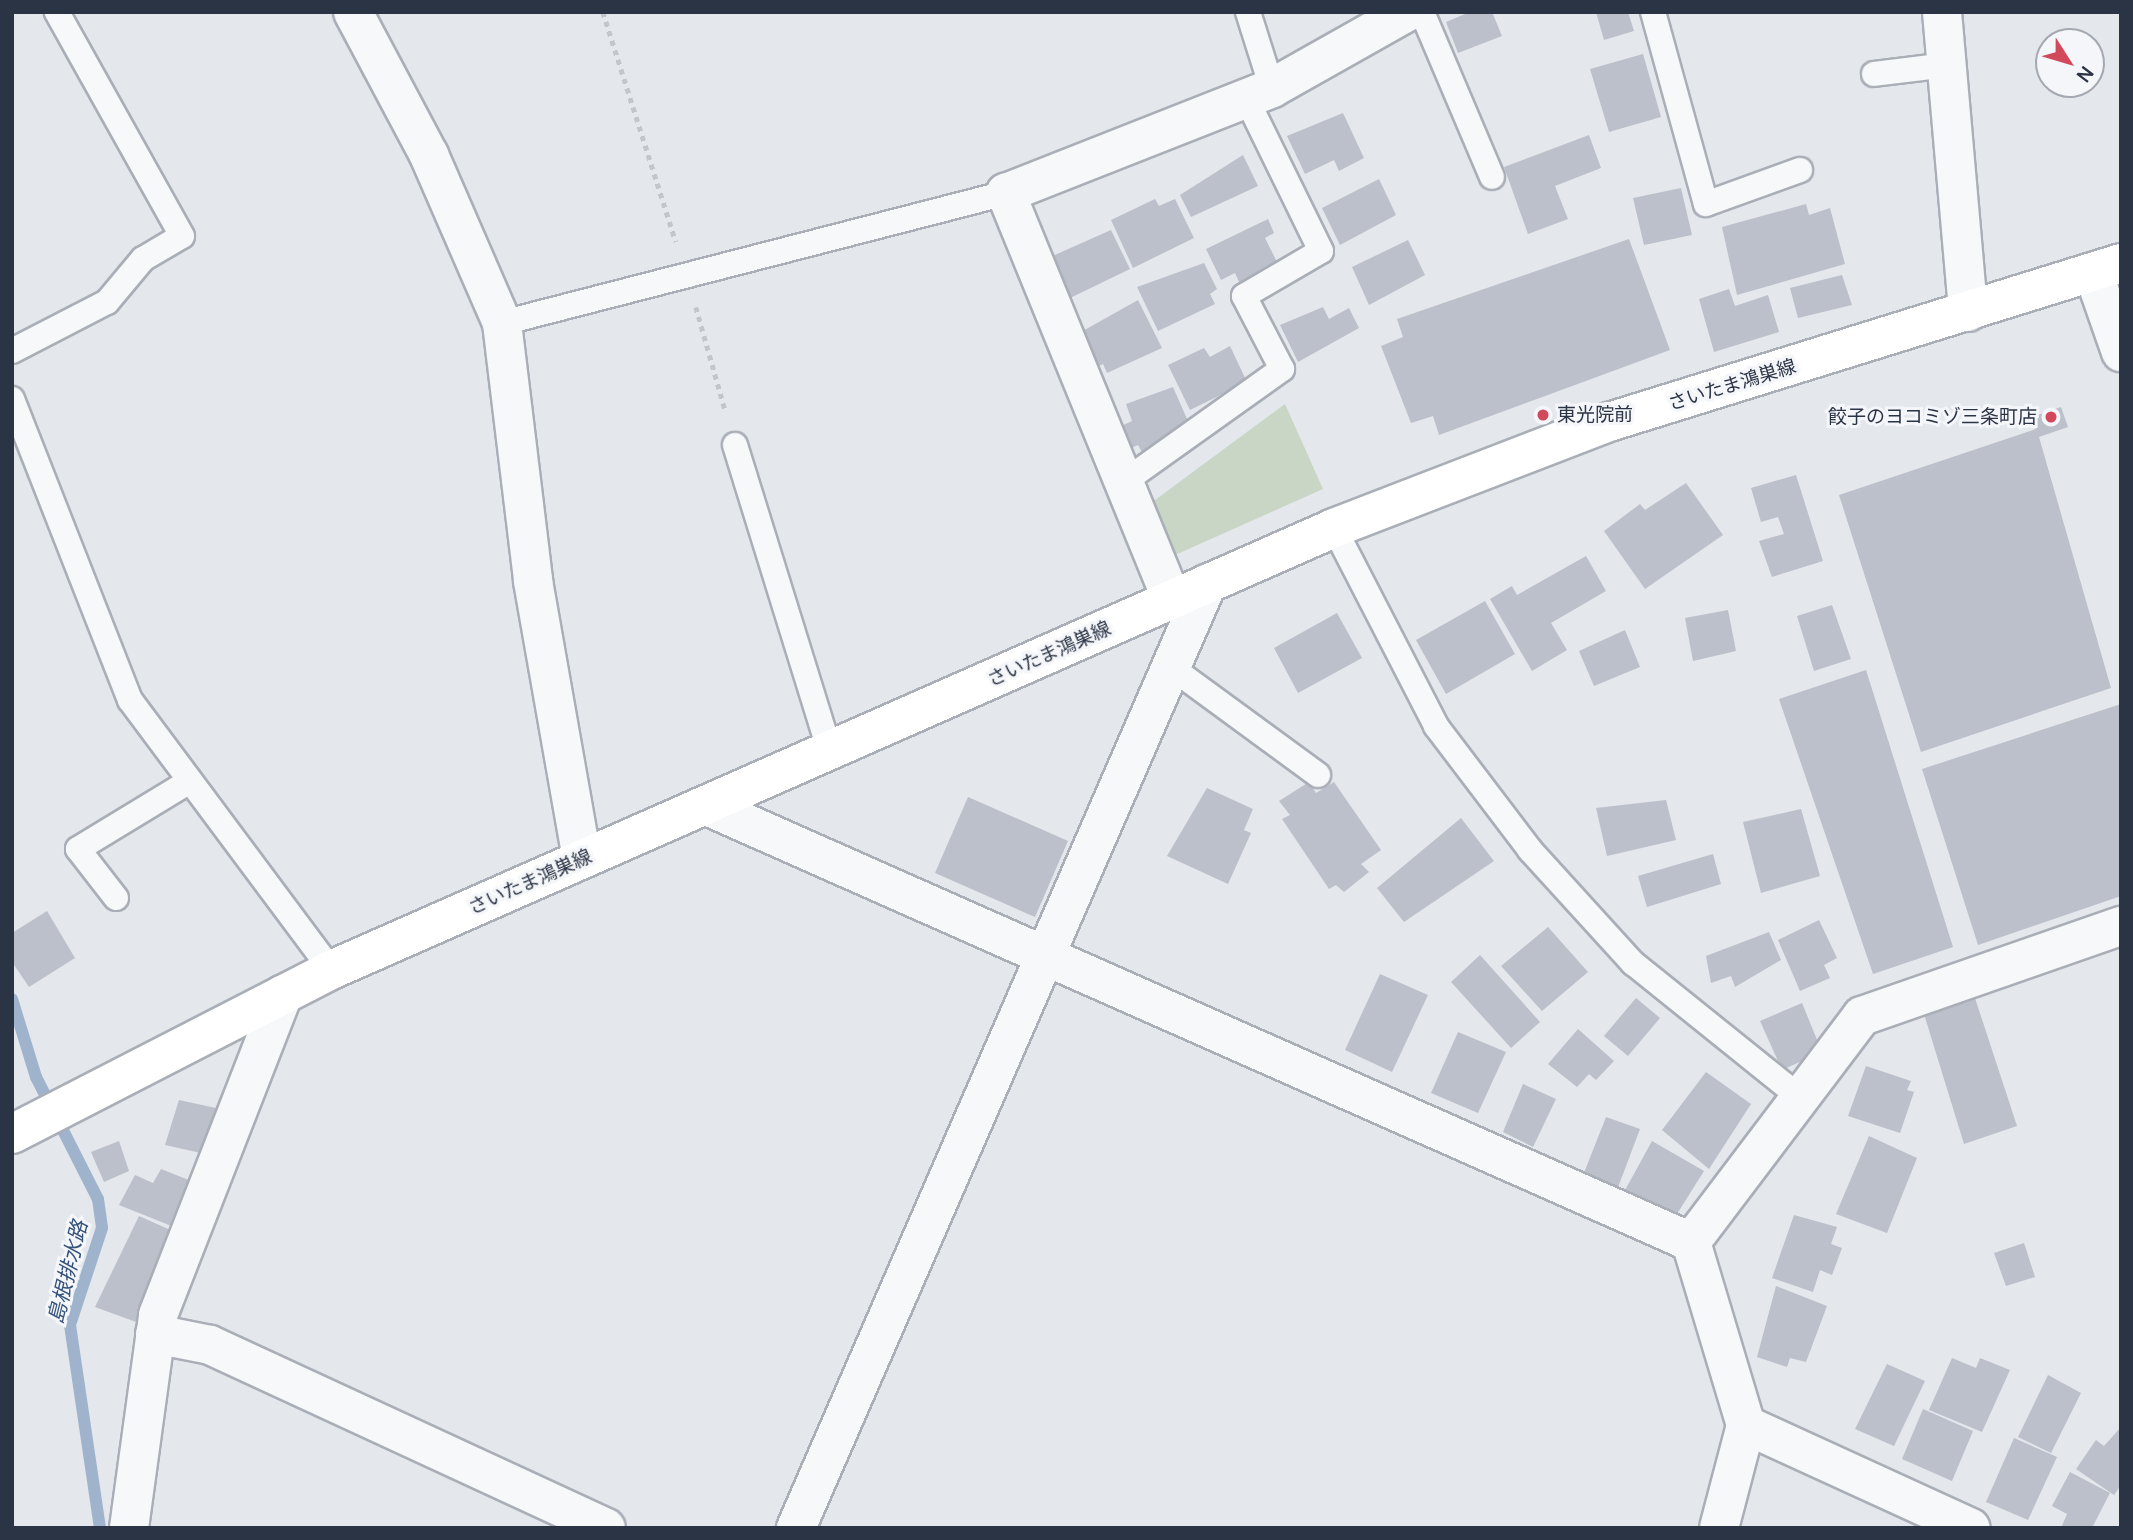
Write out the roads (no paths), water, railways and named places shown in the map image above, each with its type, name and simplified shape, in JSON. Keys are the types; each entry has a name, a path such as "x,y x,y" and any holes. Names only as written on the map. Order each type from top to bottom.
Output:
{"main road":[{"name":"さいたま鴻巣線","path":"12,1134 331,970 1334,528 1609,422 2107,268"}],"street":[{"path":"353,12 429,155 502,323 533,581 582,859"},
{"path":"1172,600 1006,193 1259,93 1407,12"},
{"path":"1942,12 1968,312"},
{"path":"2107,268 2121,352"},
{"path":"796,1528 1051,953 1207,584"},
{"path":"707,806 1051,953 1691,1242 1746,1425 1719,1528"},
{"path":"1691,1242 1862,1016 2121,926"},
{"path":"129,1528 155,1334 283,994"},
{"path":"155,1334 210,1345 606,1528"},
{"path":"1746,1425 1971,1528"}],"lane":[{"path":"12,351 107,302 143,259 182,236 57,12"},
{"path":"1125,481 1282,369 1244,296 1321,251 1259,93 1248,12"},
{"path":"1422,12 1492,177"},
{"path":"1653,12 1706,204 1800,170"},
{"path":"1874,74 1947,65"},
{"path":"502,323 686,271 1006,193"},
{"path":"12,399 130,700 331,970"},
{"path":"735,444 830,751"},
{"path":"1334,528 1436,726 1530,850 1633,962 1801,1098"},
{"path":"1172,668 1318,775"},
{"path":"116,898 78,849 190,781"}],"waterway":[{"name":"島根排水路","path":"12,999 36,1077 98,1199 102,1228 70,1325 100,1528"}],"place":[{"name":"東光院前","path":"1543,415"},
{"name":"餃子のヨコミゾ三条町店","path":"2051,417"}]}
